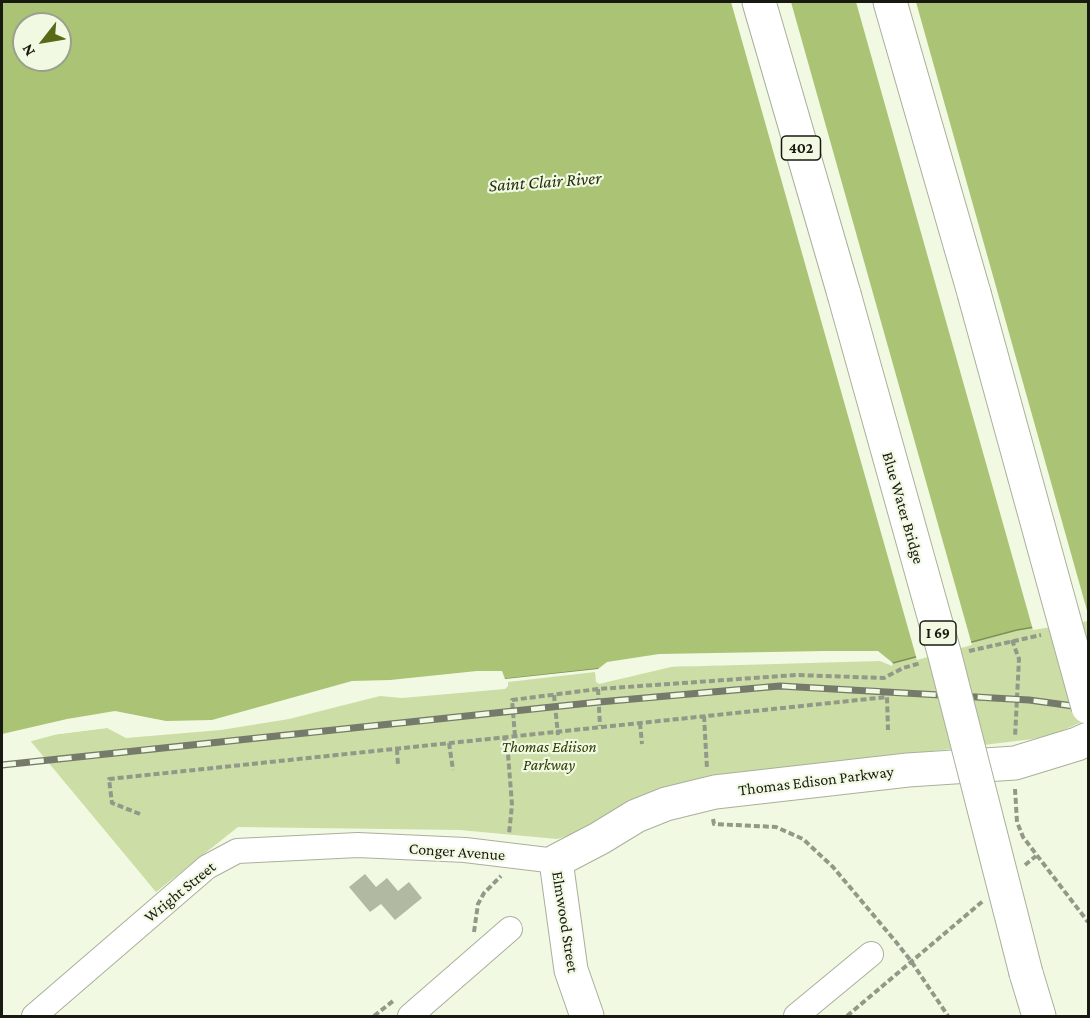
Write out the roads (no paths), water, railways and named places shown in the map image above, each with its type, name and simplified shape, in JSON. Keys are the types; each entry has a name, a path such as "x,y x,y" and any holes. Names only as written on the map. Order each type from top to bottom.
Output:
{"main road":[{"name":"Blue Water Bridge","path":"759,2 844,294 944,652 1039,1017"},
{"path":"890,2 1089,707"},
{"name":"Thomas Edison Parkway","path":"556,861 636,816 666,804 709,793 908,770 1015,763 1089,739"},
{"name":"Elmwood Street","path":"556,861 571,970 587,1017"}],"street":[{"name":"Conger Avenue","path":"358,845 465,850 556,861"},
{"name":"Wright Street","path":"34,1017 207,867 222,858 237,851 358,845"},
{"path":"405,1006 510,929"},
{"path":"796,1017 871,954"}],"water":[{"name":"Saint Clair River","path":"2,2 1088,2 1088,618 1017,630 893,663 880,658 597,669 380,693 221,727 108,725 58,731 2,746"}],"railway":[{"path":"2,765 599,702 780,686 1029,700 1088,708"}],"park label":[{"name":"Thomas Ediison Parkway","path":"549,756"}]}
